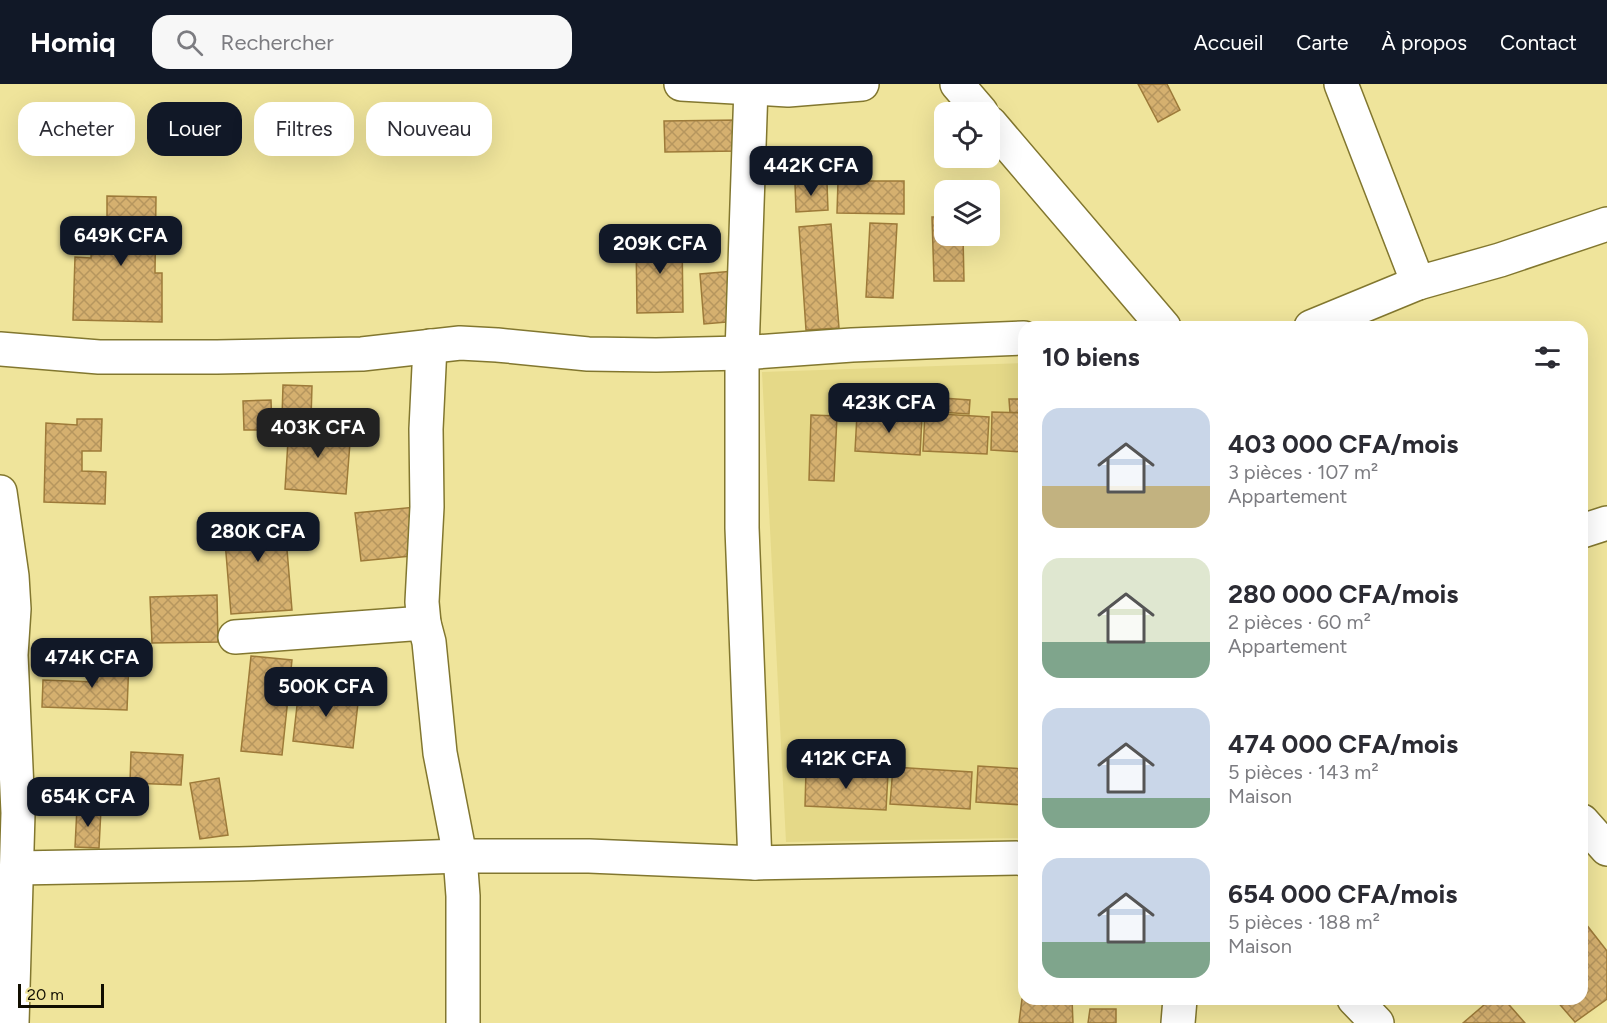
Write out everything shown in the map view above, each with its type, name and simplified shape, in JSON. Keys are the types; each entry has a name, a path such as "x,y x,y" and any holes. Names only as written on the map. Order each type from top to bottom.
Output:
{"street":[{"path":"681,84 788,90 862,84"},
{"path":"957,84 972,102"},
{"path":"1341,84 1418,283"},
{"path":"751,87 742,353 742,528 755,862"},
{"path":"1000,135 1159,321"},
{"path":"1326,321 1418,283 1500,260 1607,224"},
{"path":"0,349 99,357 217,357 362,354 460,343 610,354 742,353 852,345 1018,338"},
{"path":"430,345 426,429 427,507 422,602 429,642 440,753 460,856 463,897 463,1023"},
{"path":"0,492 12,576 14,609 5,655 18,813 17,868 7,973 12,1023"},
{"path":"1588,529 1607,523"},
{"path":"235,637 424,623"},
{"path":"1588,828 1607,849"},
{"path":"17,868 239,864 460,856 589,856 755,862 1018,858"},
{"path":"1178,1023 1180,1005"},
{"path":"1360,1005 1377,1023"}],"shaded area":[{"path":"1018,363 1018,838 786,842 762,372"}],"building":[{"path":"1138,84 1167,84 1180,110 1158,122"},
{"path":"738,120 738,151 665,152 664,121"},
{"path":"838,181 904,181 904,214 837,213"},
{"path":"827,183 828,210 796,212 795,184"},
{"path":"107,196 156,197 155,273 162,273 162,322 73,320 75,257 91,258 92,230 107,231"},
{"path":"932,217 934,217 934,246 963,246 964,281 934,281"},
{"path":"870,223 897,224 893,298 866,297"},
{"path":"831,224 839,328 806,330 799,227"},
{"path":"682,237 683,312 637,313 636,238"},
{"path":"734,271 738,321 704,324 700,274"},
{"path":"283,385 312,386 311,419 282,418"},
{"path":"942,398 970,400 969,414 940,412"},
{"path":"902,399 902,413 872,414 872,400"},
{"path":"1009,399 1018,399 1018,412 1010,413"},
{"path":"271,400 272,430 244,430 243,401"},
{"path":"992,412 1018,413 1018,452 991,450"},
{"path":"925,413 989,417 987,454 923,451"},
{"path":"857,414 922,417 920,455 855,451"},
{"path":"811,415 837,416 834,481 809,480"},
{"path":"77,419 102,419 101,451 82,451 82,471 106,472 105,504 44,502 46,423 77,425"},
{"path":"289,425 351,430 346,494 285,489"},
{"path":"416,507 421,555 361,561 355,513"},
{"path":"284,513 292,610 231,614 223,517"},
{"path":"217,595 218,642 152,643 150,597"},
{"path":"251,656 292,660 282,755 241,751"},
{"path":"98,659 129,660 127,710 42,707 43,680 97,682"},
{"path":"299,688 359,694 353,748 293,741"},
{"path":"131,752 183,755 181,785 130,783"},
{"path":"978,766 1018,769 1018,805 976,802"},
{"path":"893,767 972,772 970,809 890,804"},
{"path":"806,770 888,774 886,810 805,806"},
{"path":"219,778 228,835 200,839 190,783"},
{"path":"77,807 101,809 99,848 75,847"},
{"path":"1588,927 1607,951 1607,999 1575,1022 1560,1005 1588,1005"},
{"path":"1021,1005 1072,1005 1073,1023 1019,1023"},
{"path":"1484,1005 1509,1005 1525,1023 1463,1023"},
{"path":"1090,1009 1116,1009 1116,1023 1088,1023"}]}
